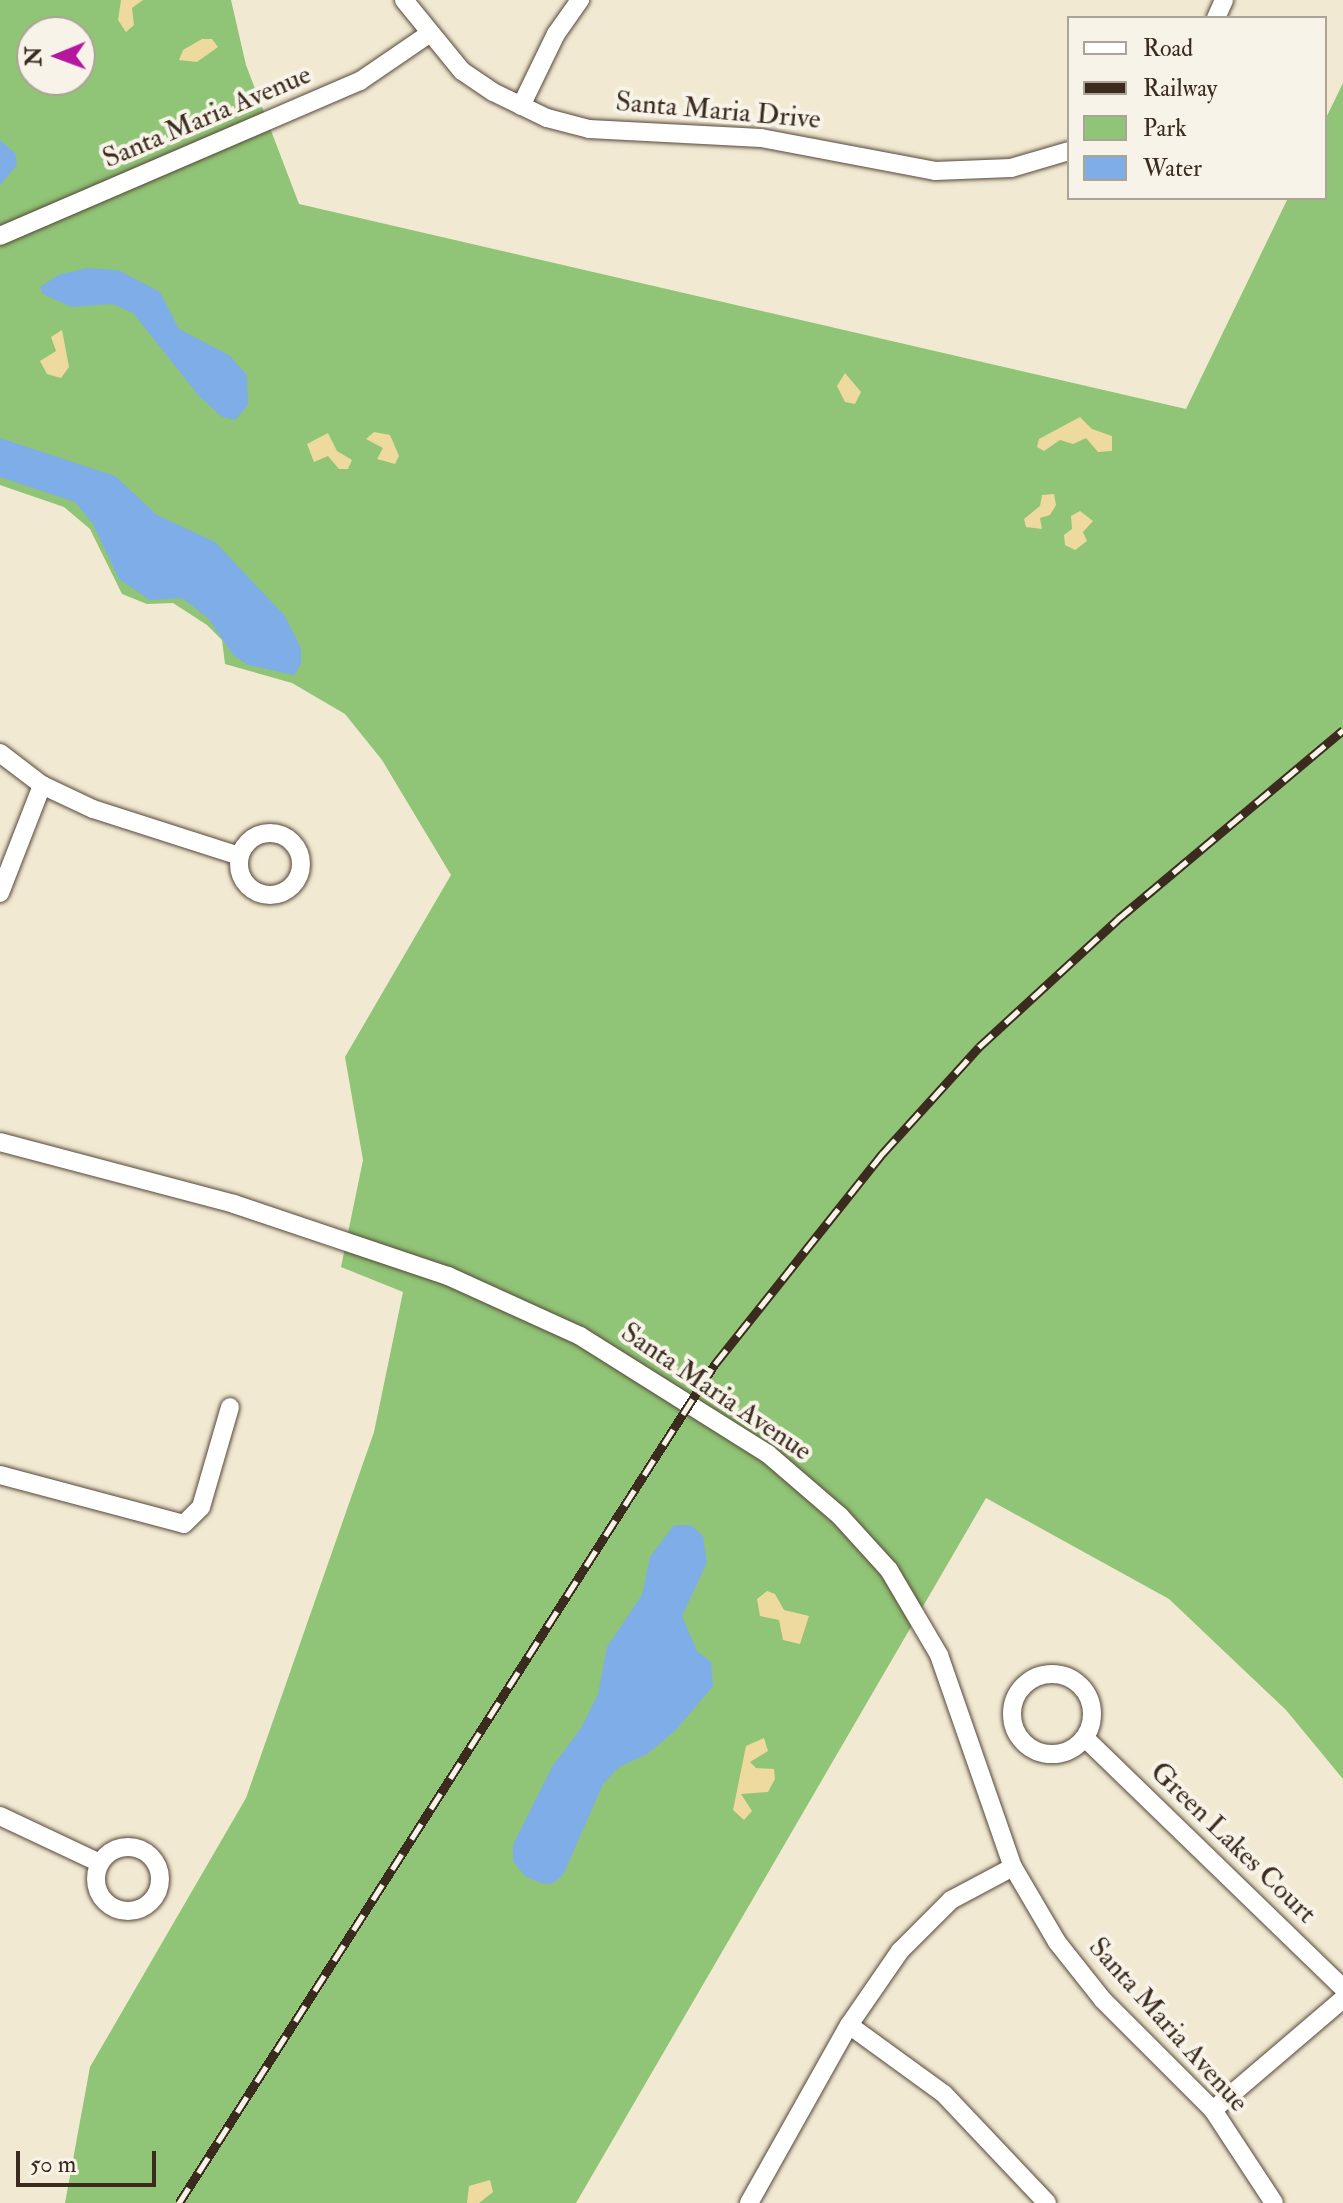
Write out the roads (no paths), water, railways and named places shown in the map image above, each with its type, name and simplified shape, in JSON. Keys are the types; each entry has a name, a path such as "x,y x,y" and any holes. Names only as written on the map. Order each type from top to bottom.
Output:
{"street":[{"name":"Santa Maria Drive","path":"404,0 462,71 521,106 589,129 761,138 935,171 1011,168 1067,152"},
{"path":"521,106 556,34 580,0"},
{"name":"Santa Maria Avenue","path":"0,236 360,81 429,34"},
{"path":"0,753 42,785 93,809 239,856"},
{"path":"0,893 42,785"},
{"name":"Santa Maria Avenue","path":"0,1142 234,1204 448,1276 580,1336 768,1454 840,1516 889,1570 939,1655 1013,1867 1057,1942 1103,2000 1213,2110 1274,2203"},
{"path":"0,1475 184,1524 201,1507 230,1407"},
{"path":"1048,1674 1073,1680 1083,1688 1092,1713 1085,1738 1063,1753 1036,1752 1017,1734 1012,1708 1016,1695 1035,1677 1048,1674"},
{"name":"Green Lakes Court","path":"1085,1738 1343,1988"},
{"path":"0,1816 100,1863"},
{"path":"749,2203 849,2025 900,1951 951,1900 1013,1867"},
{"path":"1213,2110 1343,1999"},
{"path":"849,2025 944,2094 1047,2203"}],"water":[{"path":"0,140 15,153 17,165 0,185"},
{"path":"87,268 118,270 160,292 179,329 229,355 247,375 248,405 235,420 222,417 199,396 133,313 112,304 71,307 43,294 40,287 58,275"},
{"path":"0,438 115,476 157,515 215,542 285,616 301,648 301,664 294,675 248,665 233,655 208,618 182,598 150,600 119,579 93,524 75,502 0,477"},
{"path":"674,1525 691,1525 703,1536 707,1562 682,1616 697,1651 711,1662 713,1686 675,1731 647,1754 619,1767 603,1784 563,1875 552,1884 541,1883 525,1876 513,1861 513,1845 552,1767 581,1728 598,1694 607,1647 642,1595 650,1557"}],"railway":[{"path":"179,2203 715,1364 883,1153 979,1047 1118,919 1343,730"}]}
